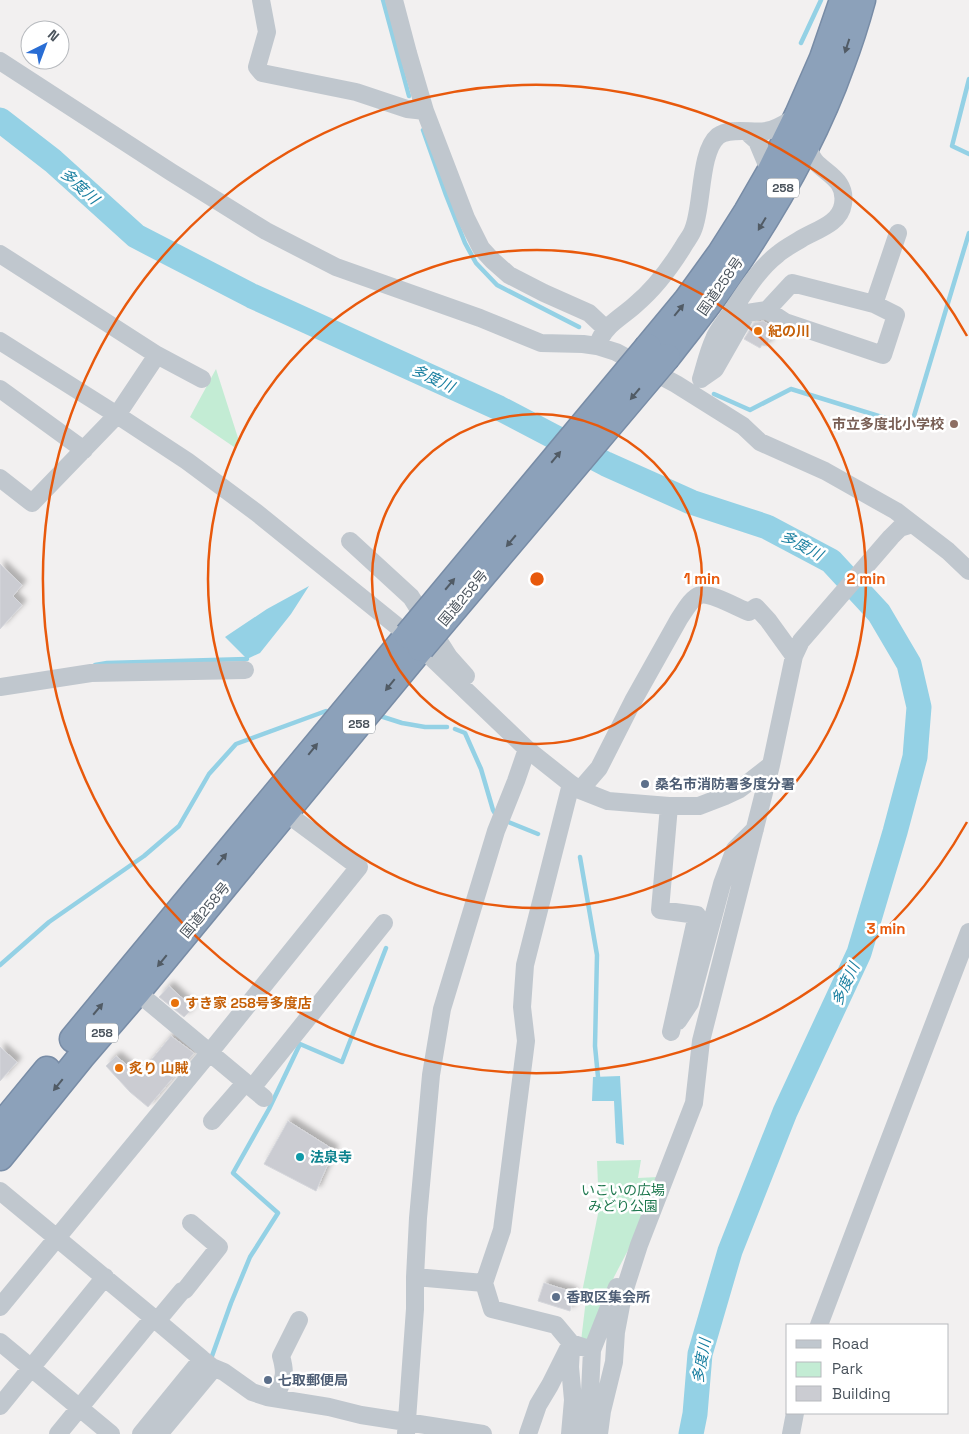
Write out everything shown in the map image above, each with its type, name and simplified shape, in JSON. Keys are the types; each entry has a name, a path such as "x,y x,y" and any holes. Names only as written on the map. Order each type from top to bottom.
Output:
{"highway":[{"name":"国道258号","path":"804,125 823,58 843,0"},
{"name":"国道258号","path":"0,1157 81,1057 137,992 414,641 657,352 687,300 747,212 778,177 804,125 841,66 862,0"},
{"name":"国道258号","path":"0,1127 288,800"}],"street":[{"path":"261,0 266,32 257,67 262,73 356,92 407,109 425,111"},
{"path":"394,0 425,111 466,218 481,248 492,260 520,282 589,312 606,329"},
{"path":"0,61 266,231 336,267 480,318 541,343 597,346 616,352 676,384 743,426 760,442 825,471 896,511 948,551 969,571"},
{"path":"597,346 603,331 636,304 670,268 693,230 709,149 719,136 735,130 747,132 767,131 781,126 804,125 809,148 814,159 821,169 831,174 838,182 842,192 843,204 839,214 832,222 778,254 756,276 714,338 695,396"},
{"path":"747,132 757,141 778,177 821,169"},
{"path":"874,304 898,233"},
{"path":"0,254 157,355 202,379"},
{"path":"702,378 715,369 747,313 767,310 792,283 874,304 896,315 883,355 785,322 767,310"},
{"path":"0,340 187,461 257,513 414,641 527,749 575,787 608,801 669,806 699,806 715,801 740,788 771,765"},
{"path":"0,478 32,503 116,415 157,355"},
{"path":"0,389 84,450"},
{"path":"599,1434 602,1410 614,1362 616,1332 623,1295 636,1252 694,1103 701,1041 771,765 798,648 891,537 900,528 913,524"},
{"path":"350,541 411,596 449,657 466,677 468,692"},
{"path":"592,1350 571,1343 556,1325 492,1309 484,1283 502,1230 526,1041 522,1007 525,965 575,787 599,768 633,701 684,611 697,597 701,595 709,596 749,612 756,607 798,648"},
{"path":"0,687 91,673 245,670"},
{"path":"407,1428 415,1309 418,1218 431,1075 442,1009 496,831 527,749"},
{"path":"0,1307 210,1052 359,867 288,800"},
{"path":"669,806 660,910 697,915 670,1032 690,1003 722,884 735,849 755,829"},
{"path":"212,1121 253,1090 384,923"},
{"path":"819,1324 969,932"},
{"path":"137,992 253,1090"},
{"path":"0,1191 209,1365 224,1372 252,1392 329,1407 407,1428 483,1434"},
{"path":"58,1434 155,1319 185,1290 220,1247 191,1223"},
{"path":"588,1434 592,1350 629,1259 636,1252"},
{"path":"0,1406 105,1277"},
{"path":"415,1277 484,1283"},
{"path":"276,1398 285,1375 282,1356 299,1320"},
{"path":"0,1342 112,1434"},
{"path":"528,1434 538,1405 571,1343"},
{"path":"570,1434 573,1400 570,1367 571,1343"},
{"path":"141,1434 209,1365"},
{"path":"158,1434 209,1365"},
{"path":"791,1434 795,1414"}],"green space":[{"path":"216,369 239,441 234,447 190,417"},
{"name":"いこいの広場 みどり公園","path":"641,1160 638,1178 658,1177 637,1233 614,1277 589,1343 581,1341 587,1291 582,1292 599,1209 597,1161"}],"water":[{"path":"309,586 291,614 260,653 247,659 225,637 267,609"},
{"path":"620,1076 624,1145 616,1143 614,1101 592,1101 593,1077"}],"building":[{"name":"紀の川","path":"763,321 773,327 767,346 762,345 760,348 744,339 754,323"},
{"path":"0,564 22,585 13,596 22,605 0,629"},
{"name":"すき家 258号多度店","path":"169,986 193,1008 184,1017 159,997"},
{"path":"171,1036 194,1053 148,1107 130,1092 106,1066 116,1056 139,1075"},
{"path":"0,1047 17,1062 0,1081"},
{"name":"法泉寺","path":"288,1121 334,1150 316,1191 264,1164"},
{"name":"香取区集会所","path":"544,1283 573,1292 570,1311 538,1301"}],"waterway":[{"path":"383,0 409,96"},
{"path":"801,43 821,0"},
{"path":"969,79 952,146 969,154"},
{"name":"多度川","path":"0,120 53,161 136,236 252,296 499,408 606,464 691,502 767,527 831,561 879,613 909,664 919,707 915,757 895,832 859,953 785,1112 730,1251 700,1354 695,1414 691,1434"},
{"path":"423,130 465,243 476,263 497,285 579,327"},
{"path":"714,394 750,410 791,389 911,426 969,233"},
{"path":"95,665 107,663 247,659"},
{"path":"0,965 49,922 144,856 179,826 209,774 236,744 326,711"},
{"path":"377,715 402,723 425,727 447,727"},
{"path":"455,729 465,733 481,769 496,815"},
{"path":"506,821 538,834"},
{"path":"580,857 597,955 595,1046 598,1077"},
{"path":"209,1361 250,1257 278,1213 233,1173 269,1109 300,1044 342,1062 386,948"}],"place":[{"name":"紀の川","path":"758,331"},
{"name":"市立多度北小学校","path":"954,424"},
{"name":"桑名市消防署多度分署","path":"645,784"},
{"name":"すき家 258号多度店","path":"175,1003"},
{"name":"炙り 山賊","path":"119,1068"},
{"name":"法泉寺","path":"300,1157"},
{"name":"香取区集会所","path":"556,1297"},
{"name":"七取郵便局","path":"268,1380"}]}
